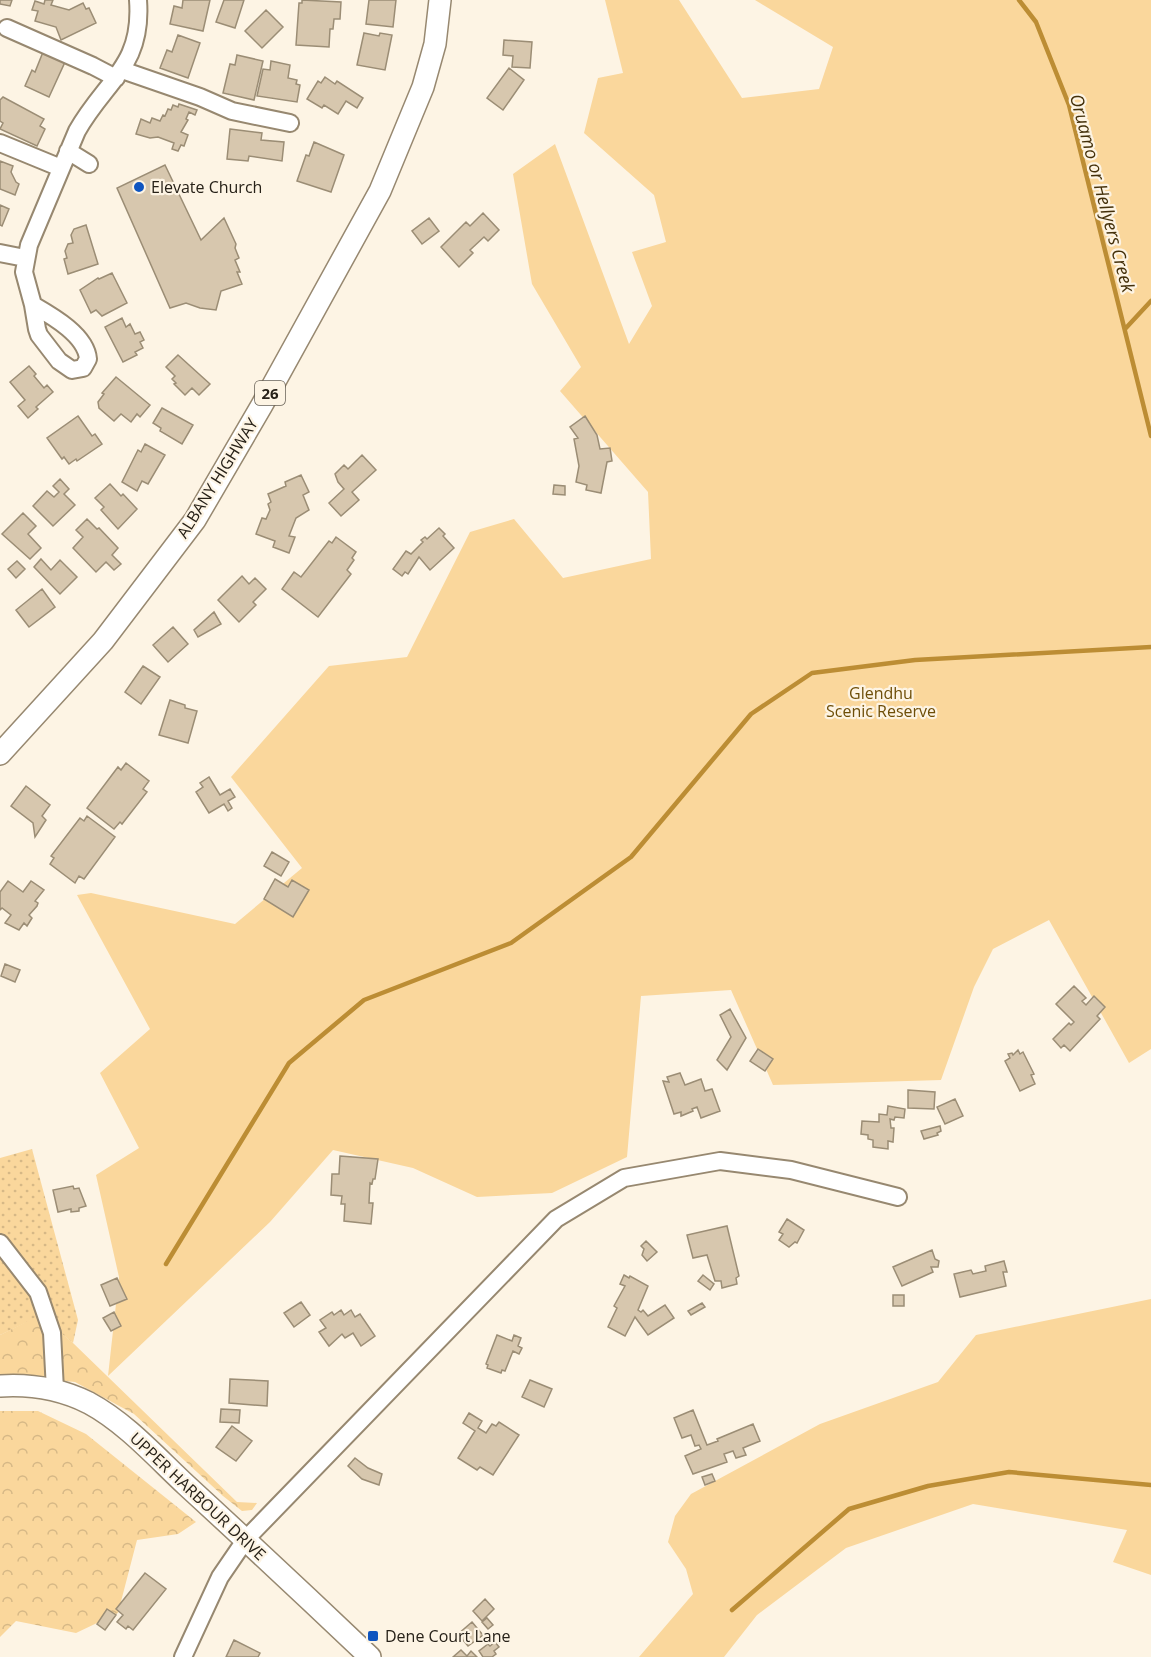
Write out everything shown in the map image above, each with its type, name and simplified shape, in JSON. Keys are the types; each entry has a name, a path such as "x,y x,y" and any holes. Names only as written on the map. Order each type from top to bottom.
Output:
{"main road":[{"name":"ALBANY HIGHWAY","path":"0,754 103,641 195,520 262,405 380,191 423,87 435,44 440,0"},
{"name":"UPPER HARBOUR DRIVE","path":"0,1386 23,1385 55,1390 81,1399 108,1415 246,1539 370,1657"}],"street":[{"path":"33,305 24,272 29,245 85,116 129,58 137,37 140,19 138,0"},
{"path":"7,28 93,66 200,97 232,111 290,123"},
{"path":"0,143 61,168"},
{"path":"68,151 89,164"},
{"path":"0,253 25,258"},
{"path":"183,1657 220,1577 246,1539 556,1219 624,1178 720,1161 791,1170 898,1197"},
{"path":"0,1243 38,1292 52,1333 55,1390"}],"green space":[{"name":"Glendhu Scenic Reserve","path":"605,0 679,0 742,98 819,89 833,47 755,0 1151,0 1151,1049 1129,1063 1049,920 993,949 974,987 941,1080 773,1085 731,990 641,996 627,1157 552,1193 477,1197 413,1168 333,1150 270,1222 108,1376 119,1277 96,1175 139,1148 100,1073 150,1029 77,895 91,893 235,924 302,868 231,777 329,666 407,657 470,532 514,519 563,578 651,559 648,492 560,391 581,367 532,284 513,174 555,144 629,344 652,306 632,252 666,242 654,195 584,133 598,78 623,73"},
{"path":"32,1149 78,1320 73,1343 40,1316 0,1335 0,1158"},
{"path":"1151,1299 1151,1575 1113,1562 1127,1530 973,1504 846,1548 757,1615 724,1657 639,1657 693,1594 686,1569 668,1542 675,1516 691,1494 820,1424 938,1382 976,1335"},
{"path":"40,1315 73,1343 237,1502 257,1503 252,1510 242,1511 223,1496 134,1414 75,1382 18,1376 0,1379 0,1335"},
{"path":"0,1411 38,1411 86,1434 196,1522 178,1534 137,1540 118,1613 76,1633 16,1621 0,1637"}],"building":[{"path":"0,0 12,0 10,6 0,4"},
{"path":"45,0 53,0 51,5 69,10 83,3 86,9 89,8 96,23 61,40 56,27 35,21 38,11 32,10 35,1 44,4"},
{"path":"183,0 210,0 203,31 170,24 174,6 182,8"},
{"path":"224,0 244,0 235,28 216,22"},
{"path":"302,0 341,2 340,19 334,19 333,29 330,29 329,47 296,45 299,3 302,3"},
{"path":"369,0 396,0 393,27 366,24"},
{"path":"266,10 283,27 262,48 245,31"},
{"path":"364,33 379,36 380,33 392,35 385,70 357,65"},
{"path":"178,35 200,43 188,78 160,68 167,50 172,52"},
{"path":"504,40 532,42 530,68 512,67 513,56 503,55"},
{"path":"43,52 65,62 49,97 25,86 32,70 35,72"},
{"path":"237,55 263,61 254,100 223,93 230,64 235,65"},
{"path":"271,61 290,65 288,78 297,80 296,84 300,85 297,102 257,96 263,69 270,70"},
{"path":"509,68 524,80 503,110 487,98"},
{"path":"325,77 335,84 337,81 363,98 357,108 346,101 338,114 324,105 322,108 307,99 318,81 321,83"},
{"path":"3,97 44,119 40,126 45,129 37,146 0,129 3,123 0,121 0,100"},
{"path":"179,104 197,110 195,115 189,112 186,119 188,120 181,132 188,135 184,146 181,145 178,151 172,149 174,143 158,137 150,138 136,134 141,119 150,123 152,118 160,121 168,109 171,110 173,105 178,107"},
{"path":"230,129 262,133 261,140 284,142 282,161 249,156 248,161 227,159"},
{"path":"314,142 344,155 331,192 297,181 306,155 309,156"},
{"path":"0,161 13,166 11,172 19,184 15,195 0,189"},
{"path":"165,165 201,240 224,218 236,244 235,248 239,258 235,260 242,284 221,291 216,310 186,303 170,308 117,188"},
{"path":"0,205 9,209 2,226 0,225"},
{"path":"483,213 499,230 488,241 484,237 470,250 473,253 459,267 441,247 466,222 470,226"},
{"path":"429,218 439,231 422,244 412,231"},
{"path":"86,225 98,264 68,274 64,259 67,258 65,251 68,244 73,243 71,235 74,229"},
{"path":"112,273 127,303 102,316 96,310 91,313 80,290 98,278"},
{"path":"122,318 126,327 130,324 135,334 140,332 144,340 140,342 143,348 135,352 137,355 123,362 105,327"},
{"path":"178,355 210,384 199,395 192,388 185,395 174,384 176,383 172,379 175,376 166,367"},
{"path":"29,366 44,388 47,385 53,392 36,407 38,409 28,418 18,406 25,400 10,382"},
{"path":"116,377 150,405 140,417 137,414 131,422 121,414 114,421 99,408 98,402 104,394 102,393"},
{"path":"162,408 193,425 182,444 160,431 161,428 153,423"},
{"path":"78,416 92,436 95,434 102,444 69,464 64,457 62,459 47,438"},
{"path":"585,416 597,435 600,449 610,448 612,461 607,462 601,493 586,490 587,485 576,482 579,466 574,439 578,438 570,427"},
{"path":"145,444 165,455 148,484 142,481 137,491 122,482 138,450 141,452"},
{"path":"362,455 376,470 352,492 359,500 341,516 329,503 344,489 335,474 344,465 348,469"},
{"path":"301,475 309,492 303,495 309,510 296,518 289,536 295,537 289,553 273,547 275,541 256,534 262,518 266,519 270,510 268,504 271,502 268,494 286,486 285,482"},
{"path":"60,479 69,489 64,494 75,505 53,526 33,506 47,491 54,497 59,492 53,486"},
{"path":"110,484 137,509 118,529 101,510 104,507 95,498"},
{"path":"554,485 565,486 565,495 553,494"},
{"path":"23,513 36,526 28,534 41,548 30,559 2,534"},
{"path":"87,519 118,548 112,555 121,564 114,570 106,562 96,572 73,548 83,537 76,530"},
{"path":"439,528 454,548 430,570 419,557 408,574 405,572 402,576 393,569 406,551 411,554 423,542 421,540 425,537 427,539"},
{"path":"336,537 356,552 347,570 351,574 318,617 282,589 294,572 301,577 329,541 332,543"},
{"path":"41,559 51,570 60,560 77,577 60,594 34,567"},
{"path":"17,561 25,569 16,578 8,569"},
{"path":"242,576 249,584 255,578 266,589 253,602 256,605 239,622 218,600"},
{"path":"42,589 55,607 29,627 16,610"},
{"path":"214,612 221,624 198,637 194,630"},
{"path":"173,627 188,644 168,662 153,645"},
{"path":"143,666 160,677 141,704 125,692"},
{"path":"170,700 197,711 188,743 159,735"},
{"path":"126,763 149,781 143,789 147,792 122,824 120,822 114,829 87,808 118,767 121,770"},
{"path":"209,777 220,795 230,789 235,797 228,801 232,808 228,811 224,804 209,813 196,792 203,787 200,783"},
{"path":"26,786 50,805 42,816 46,820 35,837 33,823 11,806"},
{"path":"87,816 115,837 84,879 79,876 75,883 50,864 54,858 51,856 80,818 84,821"},
{"path":"272,852 289,862 281,876 264,866"},
{"path":"275,879 288,887 292,880 309,890 293,917 264,899"},
{"path":"8,881 23,892 31,881 44,890 35,901 38,903 29,915 32,918 27,926 24,923 19,930 5,923 11,915 2,908 0,910 0,892"},
{"path":"5,964 20,970 15,982 1,976"},
{"path":"1074,986 1086,998 1082,1001 1086,1005 1094,996 1105,1007 1097,1016 1100,1019 1070,1051 1064,1045 1061,1048 1053,1039 1069,1023 1071,1025 1074,1022 1056,1004"},
{"path":"730,1009 746,1038 727,1070 717,1060 731,1037 720,1015"},
{"path":"758,1049 773,1059 765,1071 750,1061"},
{"path":"1018,1050 1020,1054 1023,1052 1034,1074 1031,1075 1035,1084 1020,1091 1005,1061 1010,1058 1008,1054 1013,1055"},
{"path":"680,1073 685,1085 701,1079 705,1091 712,1089 720,1111 701,1118 697,1107 681,1116 681,1112 674,1114 663,1081 669,1082 667,1077"},
{"path":"908,1090 935,1092 934,1109 908,1108"},
{"path":"955,1099 963,1116 945,1124 937,1107"},
{"path":"888,1106 905,1109 904,1118 890,1119 891,1128 894,1128 893,1142 888,1141 888,1149 873,1147 873,1140 868,1139 868,1135 861,1134 862,1121 879,1122 879,1114 887,1115"},
{"path":"940,1126 941,1131 937,1133 938,1135 924,1139 921,1131"},
{"path":"340,1156 378,1159 375,1179 372,1184 370,1183 369,1203 373,1203 371,1224 344,1221 345,1204 341,1204 342,1196 331,1195 332,1174 339,1174"},
{"path":"73,1186 74,1189 79,1188 86,1206 79,1208 79,1211 71,1212 71,1209 58,1212 53,1190"},
{"path":"787,1219 804,1230 797,1243 789,1247 779,1240 783,1234 779,1232"},
{"path":"727,1226 739,1276 736,1278 737,1284 722,1288 721,1281 715,1281 707,1255 693,1258 687,1235"},
{"path":"646,1241 657,1252 647,1261 642,1255 644,1249 641,1246"},
{"path":"932,1250 935,1259 939,1261 938,1267 931,1267 933,1272 902,1286 893,1267"},
{"path":"1004,1261 1007,1272 1003,1272 1006,1286 960,1297 954,1274 971,1270 973,1274 986,1271 985,1266"},
{"path":"624,1275 648,1286 638,1310 641,1312 643,1310 648,1316 665,1305 674,1318 648,1335 635,1317 625,1336 608,1327 617,1308 614,1306 625,1286 620,1284"},
{"path":"703,1275 714,1284 710,1290 698,1281"},
{"path":"117,1278 127,1299 110,1306 101,1285"},
{"path":"893,1295 904,1295 904,1306 893,1306"},
{"path":"301,1302 310,1315 294,1327 284,1313"},
{"path":"702,1303 705,1307 691,1315 688,1311"},
{"path":"341,1310 344,1315 351,1310 355,1317 360,1314 375,1336 361,1346 353,1333 345,1338 342,1334 329,1346 319,1332 326,1328 320,1320 332,1312 334,1315"},
{"path":"114,1312 121,1326 111,1331 103,1318"},
{"path":"497,1335 512,1341 514,1335 521,1338 518,1346 522,1348 519,1354 513,1351 505,1371 502,1370 501,1373 487,1368 486,1364"},
{"path":"230,1379 268,1381 267,1406 229,1403"},
{"path":"530,1380 552,1389 544,1407 522,1397"},
{"path":"221,1409 240,1410 239,1423 220,1422"},
{"path":"693,1410 707,1445 753,1424 760,1441 743,1448 746,1455 736,1458 733,1451 724,1454 727,1462 693,1474 685,1456 701,1449 699,1445 695,1446 691,1435 682,1438 674,1418"},
{"path":"469,1413 482,1421 478,1428 486,1433 492,1424 496,1426 499,1422 519,1435 493,1475 480,1467 477,1470 458,1458 475,1431 463,1423"},
{"path":"232,1426 252,1441 236,1461 216,1447"},
{"path":"355,1458 368,1468 382,1474 379,1485 362,1479 348,1466"},
{"path":"712,1474 715,1481 705,1485 702,1477"},
{"path":"145,1573 166,1589 133,1630 128,1626 126,1629 117,1622 123,1615 116,1609"},
{"path":"485,1599 494,1609 482,1621 473,1611"},
{"path":"107,1609 116,1615 105,1630 97,1624"},
{"path":"487,1618 493,1625 488,1629 482,1622"},
{"path":"472,1622 483,1635 468,1646 458,1634"},
{"path":"234,1640 260,1653 258,1657 226,1657"},
{"path":"495,1642 499,1647 494,1651 496,1654 492,1657 483,1657 479,1651"},
{"path":"461,1650 467,1656 471,1651 477,1657 453,1657"}],"waterway":[{"name":"Oruamo or Hellyers Creek","path":"1019,0 1036,22 1069,105 1151,436"},
{"path":"1125,329 1151,301"},
{"path":"166,1264 289,1063 364,1000 511,943 631,857 751,714 812,673 915,660 1151,647"},
{"path":"732,1610 849,1509 928,1486 1009,1472 1151,1485"}],"place":[{"name":"Elevate Church","path":"139,187"},
{"name":"Dene Court Lane","path":"373,1636"}]}
